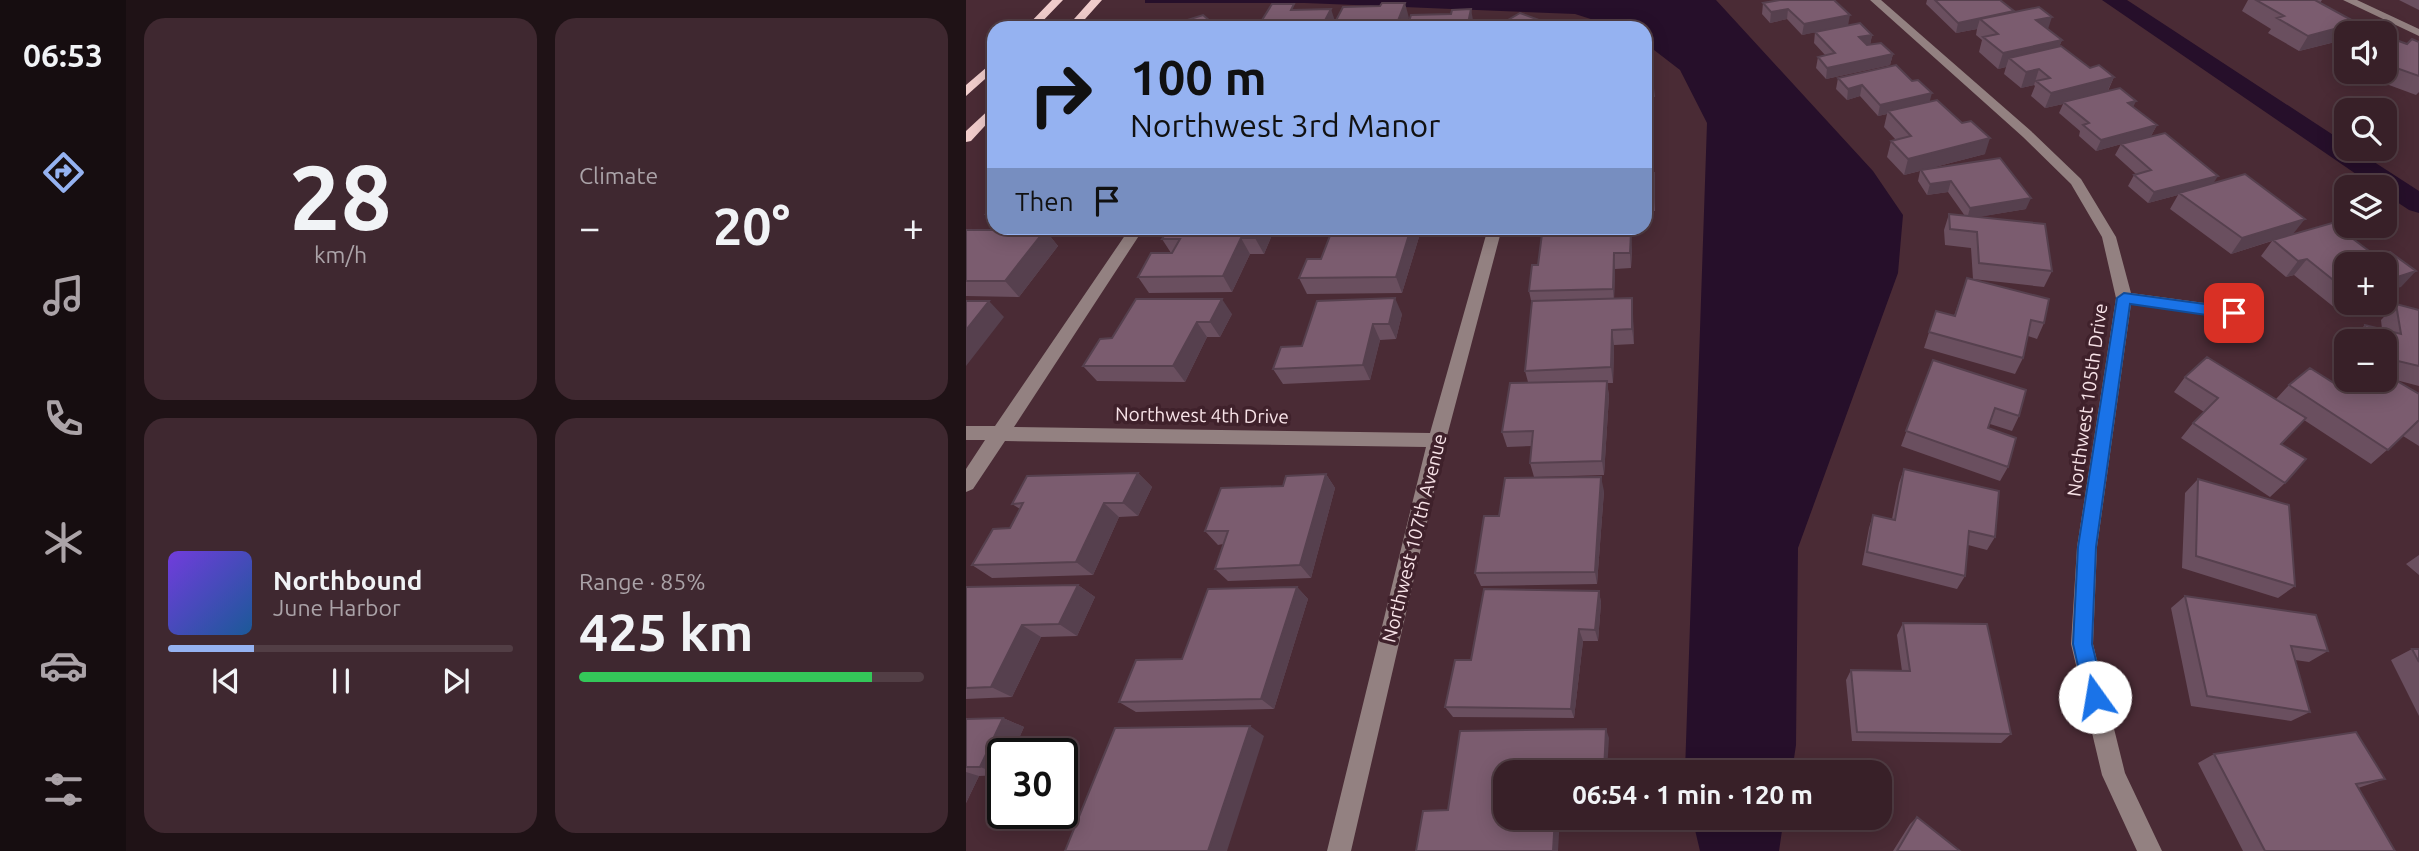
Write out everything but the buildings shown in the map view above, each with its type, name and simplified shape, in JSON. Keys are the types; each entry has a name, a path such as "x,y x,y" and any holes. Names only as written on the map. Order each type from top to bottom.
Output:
{"main road":[{"path":"1037,21 1058,0"},
{"path":"1078,21 1097,0"},
{"path":"966,92 987,71"},
{"path":"966,138 987,117"}],"street":[{"name":"Northwest 105th Drive","path":"1875,0 2027,134 2076,183 2109,237 2124,298 2087,547 2082,644 2114,775 2150,851"},
{"path":"2348,0 2419,33"},
{"path":"966,484 1133,235"},
{"name":"Northwest 107th Avenue","path":"1339,851 1437,440 1493,235"},
{"path":"2124,298 2234,313"},
{"name":"Northwest 4th Drive","path":"966,433 1437,440"}],"shaded area":[{"path":"1145,0 1716,0 1873,171 1903,215 1898,273 1798,548 1794,760 1685,760 1707,123 1680,70 1652,48 1652,21 1597,21 1575,14 1305,3 1145,3"},
{"path":"1695,830 1782,830 1779,851 1700,851"}],"waterway":[{"path":"2113,0 2419,204"}],"route":[{"path":"2095,697 2082,644 2087,547 2124,298 2234,313"}]}
